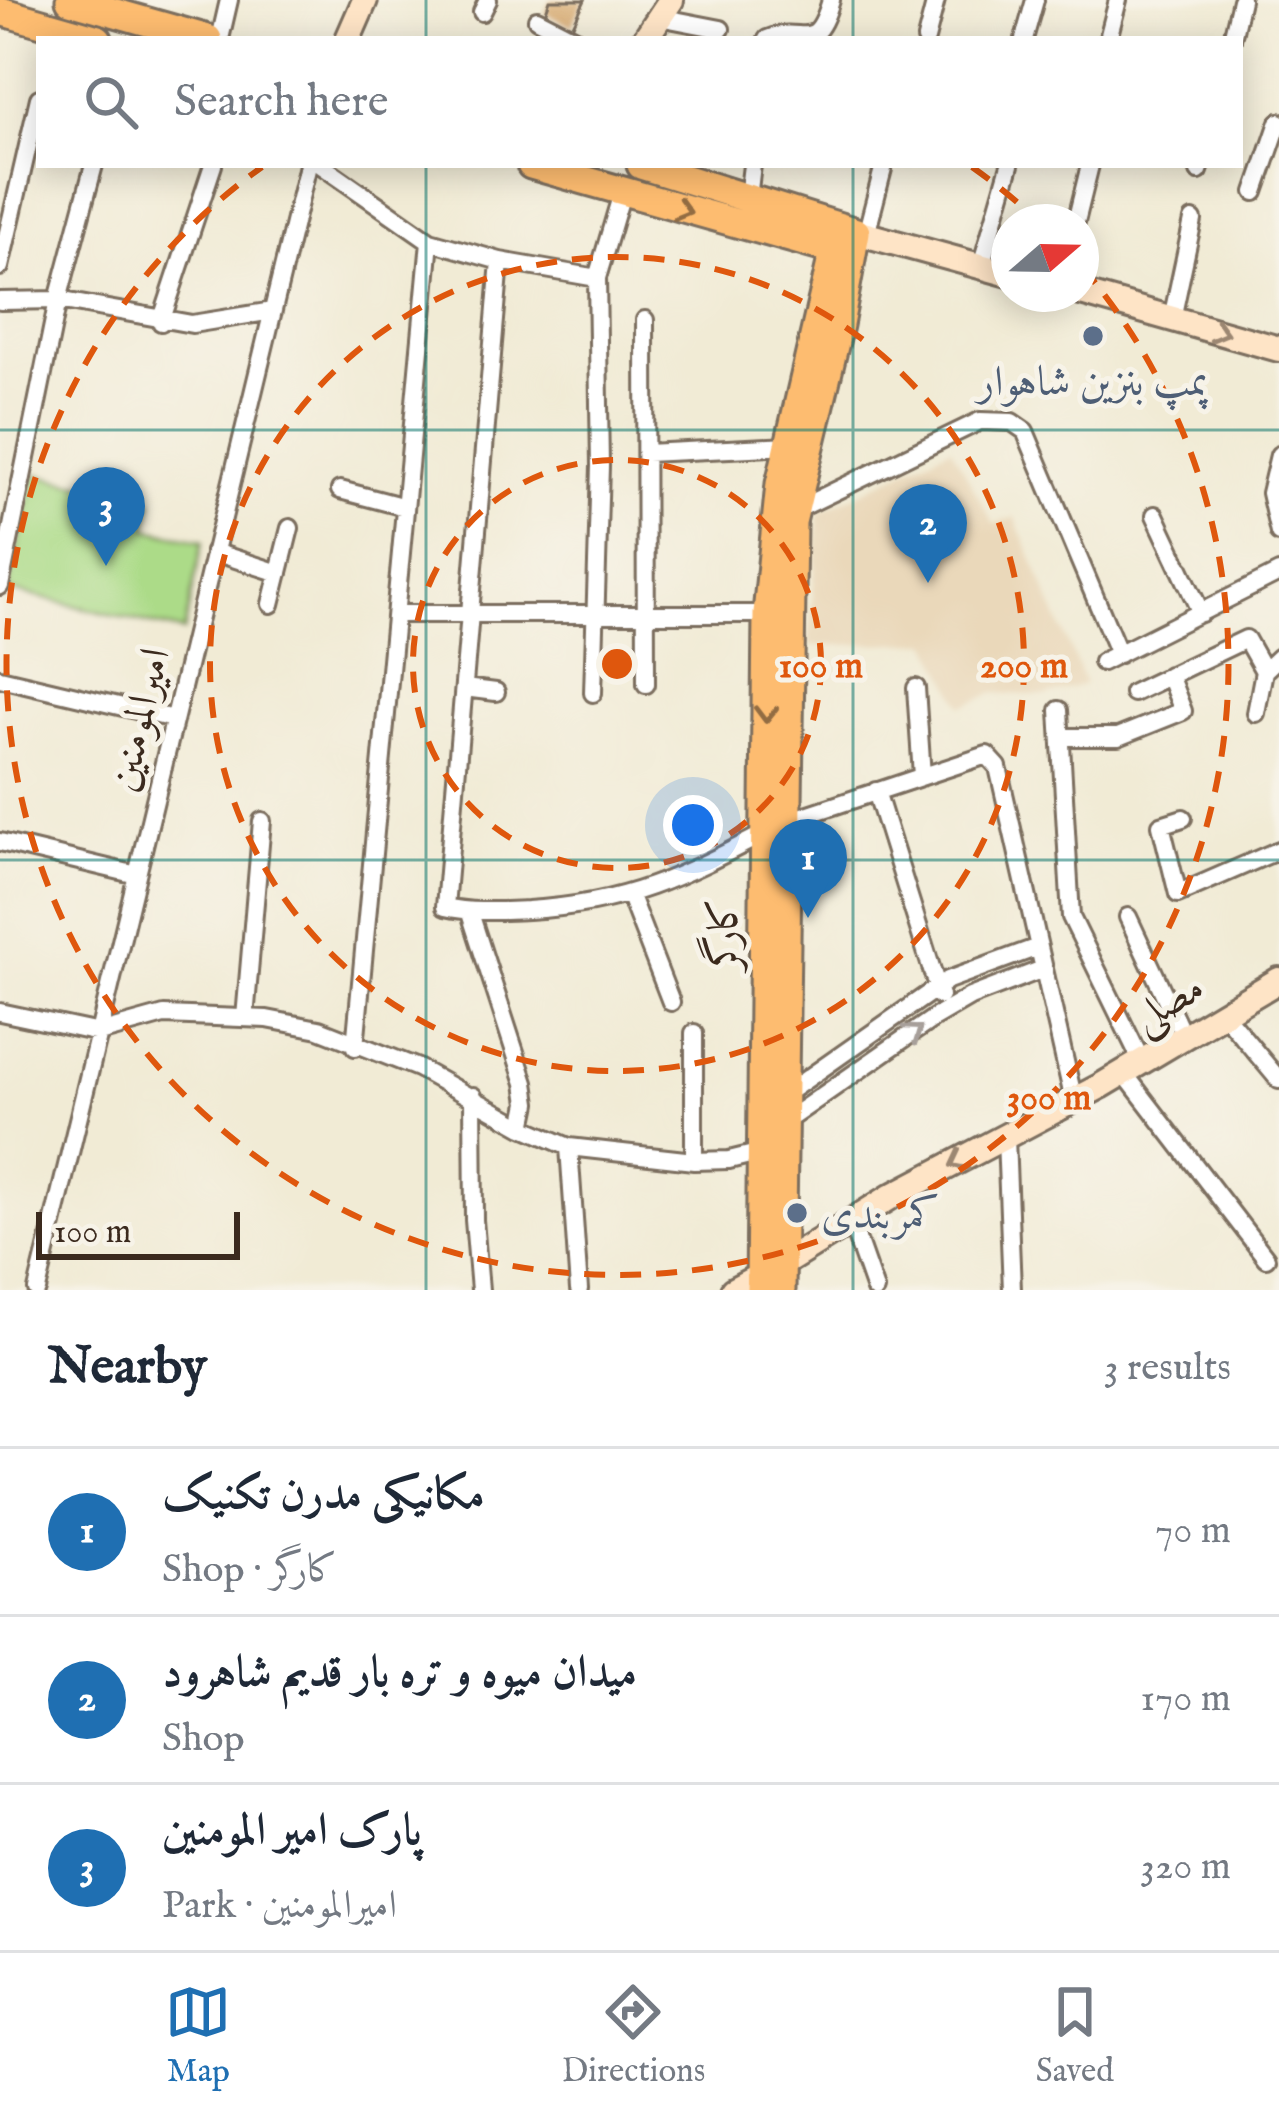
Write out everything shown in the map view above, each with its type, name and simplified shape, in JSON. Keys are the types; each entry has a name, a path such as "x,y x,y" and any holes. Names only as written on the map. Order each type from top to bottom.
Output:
{"main road":[{"path":"70,0 197,36"},
{"path":"0,11 88,36"},
{"path":"541,168 791,240 849,240"},
{"path":"651,168 748,198 849,240"},
{"path":"791,240 826,286"},
{"name":"کارگر","path":"771,1280 783,1109 767,614 773,524 826,286 849,240"},
{"name":"کارگر","path":"771,1280 762,1152 794,511 839,325 849,240"}],"street":[{"path":"221,36 229,0"},
{"path":"349,36 365,0"},
{"path":"806,36 824,25 830,0"},
{"path":"927,36 936,0"},
{"path":"1025,36 1035,0"},
{"path":"1109,36 1118,0"},
{"path":"1233,36 1241,0"},
{"path":"647,36 665,9 721,28"},
{"path":"537,19 571,36"},
{"path":"0,267 36,111"},
{"path":"1255,192 1279,122"},
{"path":"1,577 58,300 93,168"},
{"path":"161,322 212,168"},
{"name":"امیرالمومنین","path":"37,1290 307,168"},
{"path":"325,168 430,241 500,261 597,278"},
{"path":"748,198 752,168"},
{"path":"883,168 849,240 911,247 991,269"},
{"path":"981,266 1009,168"},
{"path":"1080,204 1089,168"},
{"path":"593,693 600,466 597,278 622,193"},
{"path":"1172,319 1193,220"},
{"path":"355,1046 430,241"},
{"path":"500,261 445,908 470,913 576,907 630,896 691,872 776,827 987,754 998,767 1074,1101"},
{"path":"1099,298 1279,349"},
{"path":"0,301 58,300 192,324 273,311"},
{"path":"645,320 646,684"},
{"path":"794,511 980,421 1012,422 1025,430 1110,658 1279,573"},
{"path":"646,453 790,446"},
{"path":"1279,455 1270,493 1279,533"},
{"path":"340,490 406,507"},
{"path":"1155,515 1201,613"},
{"path":"271,604 290,528"},
{"path":"214,552 279,573"},
{"path":"396,614 767,614"},
{"path":"1133,693 1246,639 1264,670"},
{"path":"1256,713 1264,670 1279,657"},
{"path":"1061,737 1118,737 1184,711 1169,675"},
{"path":"0,678 174,719"},
{"path":"464,688 496,692"},
{"path":"916,688 922,776"},
{"path":"1059,710 1071,917 1133,1067 1266,1258"},
{"path":"876,791 935,990 949,1010"},
{"path":"1183,818 1161,825 1178,894 1279,850"},
{"path":"245,1018 262,821"},
{"path":"0,842 136,875"},
{"path":"630,896 671,1001"},
{"path":"470,913 525,1083 528,1103 523,1127"},
{"path":"1128,917 1184,1037"},
{"path":"783,1109 949,980 1038,947"},
{"path":"783,1109 970,997 1042,969"},
{"name":"مصلی","path":"733,1290 771,1280 851,1222 1074,1101 1279,980"},
{"path":"0,1012 99,1033 164,1015 245,1018 320,1029 418,1068 523,1127 569,1147 694,1161 762,1152"},
{"path":"1222,1013 1279,1080"},
{"path":"694,1033 694,1161"},
{"path":"473,1096 473,1220 480,1290"},
{"path":"1006,1138 1012,1289"},
{"path":"569,1147 579,1290"},
{"path":"851,1222 875,1290"}],"shaded area":[{"path":"951,447 994,524 1015,517 1085,684 1046,696 995,693 962,706 929,642 809,646 819,513"}],"green space":[{"path":"35,474 152,502 147,529 203,541 184,632 8,590"}],"building":[{"path":"550,0 585,0 572,27 545,14"}],"place":[{"name":"پمپ بنزین شاهوار","path":"1093,336"},
{"name":"پارک امیر المومنین","path":"106,566"},
{"name":"میدان میوه و تره بار قدیم شاهرود","path":"928,583"},
{"name":"مکانیکی مدرن تکنیک","path":"808,918"},
{"name":"کمربندی","path":"797,1213"}]}
